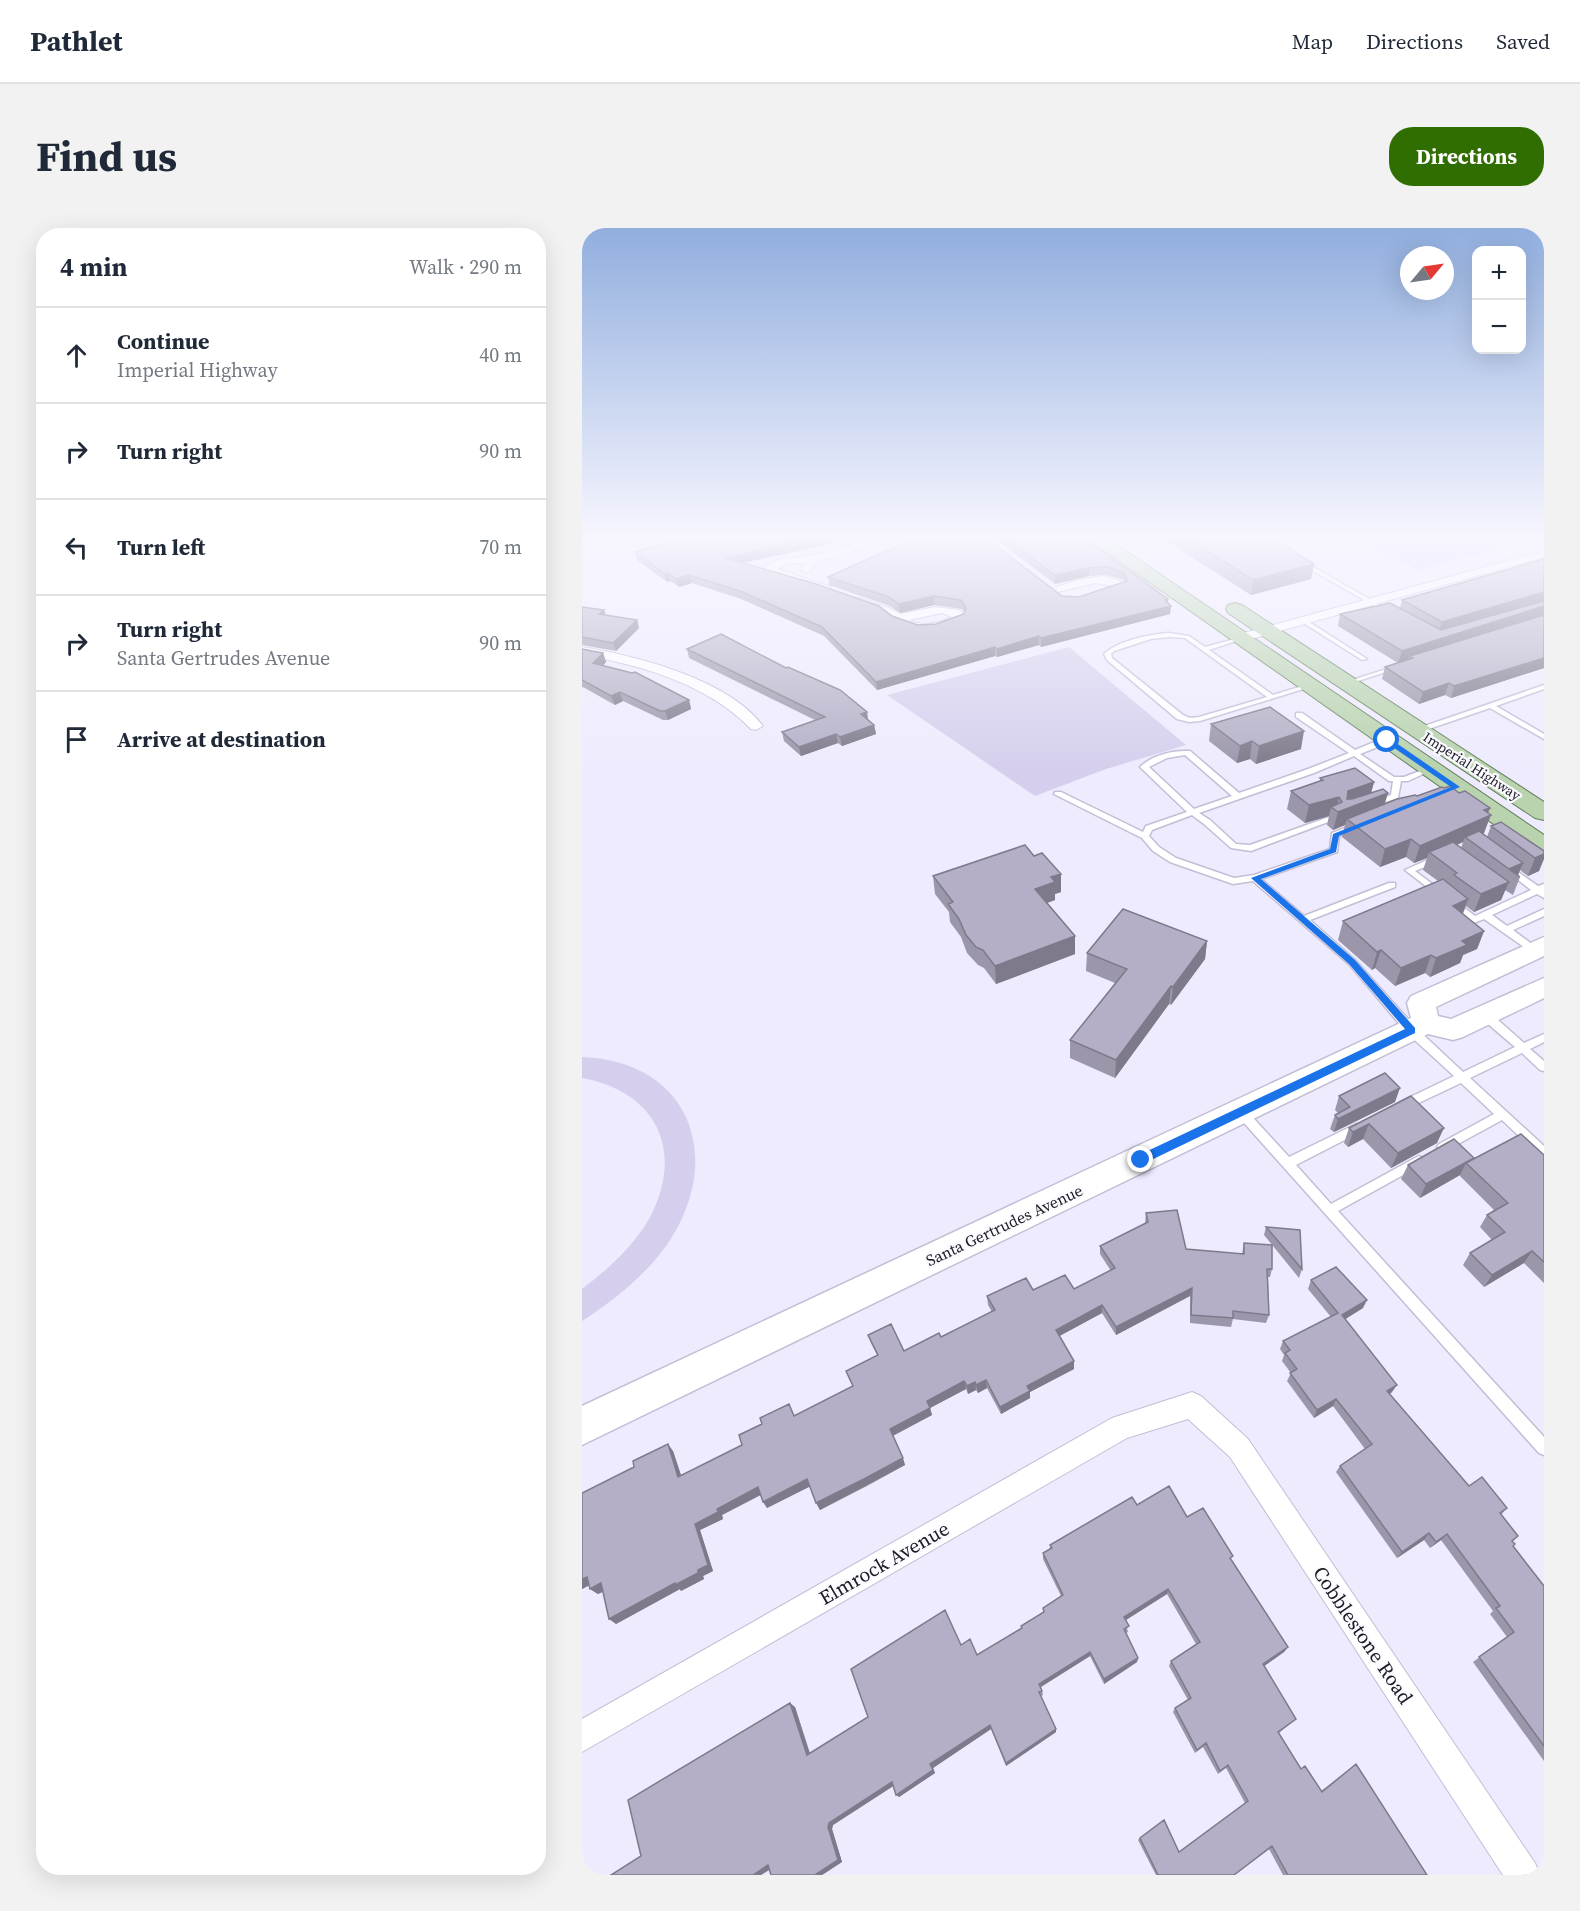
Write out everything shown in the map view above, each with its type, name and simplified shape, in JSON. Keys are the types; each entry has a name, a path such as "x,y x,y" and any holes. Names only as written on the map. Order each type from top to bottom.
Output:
{"main road":[{"name":"Imperial Highway","path":"1208,616 1430,769 1450,790 1544,848"},
{"name":"Imperial Highway","path":"1245,616 1544,813"},
{"path":"1387,740 1417,730"},
{"path":"1539,948 1421,1003 1419,1027 1454,1030 1544,987"},
{"name":"Santa Gertrudes Avenue","path":"582,1426 1419,1027"}],"street":[{"path":"893,616 898,619"},
{"path":"1240,638 1322,616"},
{"path":"582,651 629,658 673,673 740,709 756,726"},
{"name":"Elmrock Avenue","path":"582,1736 1121,1427 1192,1405"},
{"name":"Cobblestone Road","path":"1192,1405 1239,1448 1522,1875"}],"lane":[{"path":"1395,616 1401,619"},
{"path":"1304,621 1364,659"},
{"path":"1272,698 1188,637 1167,633 1112,650 1107,654 1109,659 1180,717 1188,720 1200,719 1272,698 1309,686"},
{"path":"1204,649 1240,638"},
{"path":"1347,683 1405,665"},
{"path":"1417,730 1544,687"},
{"path":"1490,705 1544,737"},
{"path":"1299,715 1397,780"},
{"path":"1145,836 1149,828 1387,740"},
{"path":"1238,797 1187,753 1178,753 1148,763 1144,767 1147,773 1234,846 1251,848 1332,819"},
{"path":"1397,780 1430,769"},
{"path":"1366,806 1395,795 1397,780"},
{"path":"1058,794 1145,836 1156,849 1173,860 1233,881 1255,878 1334,850 1335,835 1367,823"},
{"path":"1448,854 1409,870 1474,920 1542,891"},
{"path":"1502,863 1542,891"},
{"path":"1255,878 1352,962 1419,1027 1461,1076 1544,1153"},
{"path":"1304,919 1392,885"},
{"path":"1503,895 1513,902"},
{"path":"1506,930 1544,912"},
{"path":"1485,915 1506,930 1539,948"},
{"path":"1485,1015 1544,1067"},
{"path":"1389,1112 1544,1038"},
{"path":"1241,1112 1544,1448"},
{"path":"1330,1210 1502,1115"},
{"path":"1288,1163 1369,1122"}],"shaded area":[{"path":"1069,647 1186,745 1106,769 1035,796 887,695"},
{"path":"582,1057 618,1062 648,1075 670,1093 686,1117 694,1144 695,1174 687,1205 672,1237 654,1262 632,1284 582,1321 582,1289 619,1257 649,1219 660,1194 664,1171 664,1149 658,1129 646,1111 630,1097 608,1085 582,1078"}],"building":[{"path":"582,616 611,616 637,620 613,643 582,637"},
{"path":"797,616 892,616 918,625 936,624 959,616 1131,616 1041,638 1039,636 997,649 995,647 876,682 822,627"},
{"path":"1343,616 1414,616 1441,630 1491,616 1513,616 1402,651"},
{"path":"1431,616 1463,616 1442,622"},
{"path":"1544,616 1544,658 1454,686 1449,683 1423,692 1385,667 1413,658 1410,656"},
{"path":"721,634 786,668 840,690 867,712 861,714 874,725 840,737 836,734 799,747 782,732 825,717 687,649"},
{"path":"582,649 603,653 593,663 635,672 689,700 660,711 620,692 611,696 582,680"},
{"path":"1270,707 1304,731 1259,746 1252,741 1240,746 1211,724"},
{"path":"1355,768 1374,782 1348,791 1347,799 1383,789 1388,793 1338,812 1331,807 1342,802 1339,797 1309,805 1291,791 1323,780 1320,778"},
{"path":"1450,786 1459,793 1465,791 1490,808 1484,810 1491,815 1420,846 1411,839 1385,849 1347,819 1397,799 1417,796"},
{"path":"1501,822 1544,851 1544,854 1535,858 1491,826"},
{"path":"1479,831 1523,863 1509,869 1465,837"},
{"path":"1453,842 1509,882 1481,894 1454,875 1457,873 1429,852"},
{"path":"1025,845 1034,856 1042,853 1061,874 1051,877 1055,882 1035,889 1075,936 995,966 983,950 976,947 966,935 959,919 948,904 953,902 933,876"},
{"path":"1443,879 1468,899 1453,906 1484,931 1462,941 1467,945 1436,958 1431,955 1401,968 1381,950 1377,952 1343,921"},
{"path":"1123,909 1207,941 1116,1060 1070,1040 1127,969 1087,953"},
{"path":"1385,1073 1400,1088 1338,1119 1335,1115 1350,1107 1339,1096"},
{"path":"1411,1096 1444,1128 1398,1153 1369,1124 1353,1132 1349,1128"},
{"path":"1521,1134 1544,1155 1544,1262 1532,1251 1492,1275 1470,1253 1505,1232 1487,1215 1508,1203 1466,1163"},
{"path":"1454,1139 1474,1158 1426,1184 1408,1165"},
{"path":"1177,1210 1186,1249 1244,1254 1244,1243 1272,1245 1272,1269 1267,1269 1269,1315 1233,1311 1233,1318 1191,1315 1192,1288 1116,1327 1102,1305 1056,1330 1074,1361 1027,1386 1030,1391 1000,1407 986,1380 967,1386 964,1381 927,1401 930,1408 890,1429 903,1458 864,1479 816,1503 807,1479 763,1502 758,1487 717,1509 718,1512 695,1524 708,1565 698,1570 698,1573 609,1619 601,1583 590,1589 587,1577 582,1579 582,1493 634,1467 633,1461 668,1444 678,1477 742,1445 739,1435 762,1424 760,1418 789,1404 794,1416 853,1386 846,1371 878,1355 868,1335 891,1324 904,1351 939,1333 941,1337 995,1310 987,1296 1026,1278 1033,1290 1065,1275 1074,1289 1115,1268 1100,1246 1148,1222 1146,1213"},
{"path":"1266,1227 1300,1230 1302,1269"},
{"path":"1336,1267 1367,1300 1342,1315 1397,1385 1387,1391 1469,1486 1482,1477 1507,1508 1500,1513 1518,1536 1512,1541 1515,1544 1513,1546 1544,1586 1544,1746 1479,1657 1514,1632 1496,1608 1500,1606 1447,1534 1436,1542 1429,1533 1402,1552 1340,1466 1372,1444 1336,1399 1317,1410 1290,1373 1297,1369 1285,1353 1290,1350 1283,1341 1338,1313 1311,1280"},
{"path":"1169,1486 1187,1517 1203,1508 1233,1556 1230,1558 1288,1647 1263,1664 1296,1719 1278,1732 1301,1769 1305,1766 1322,1792 1356,1764 1427,1875 1288,1875 1272,1846 1234,1875 1158,1875 1140,1838 1164,1820 1179,1852 1248,1801 1228,1765 1220,1771 1206,1743 1197,1750 1175,1708 1191,1698 1171,1661 1200,1642 1168,1589 1124,1617 1129,1626 1124,1629 1138,1658 1104,1679 1090,1652 1039,1684 1042,1691 1039,1692 1056,1729 1006,1763 990,1725 930,1764 933,1770 896,1795 892,1782 829,1823 828,1827 838,1860 815,1875 771,1875 768,1865 753,1875 611,1875 641,1856 628,1800 790,1703 807,1755 868,1717 851,1669 945,1610 961,1645 970,1639 977,1655 1022,1628 1021,1626 1044,1612 1043,1608 1063,1595 1043,1553 1052,1548 1050,1545 1132,1497 1137,1505"}],"route":[{"path":"1141,1160 1411,1030 1352,962 1255,878 1334,850 1335,835 1456,787 1387,740"}]}
